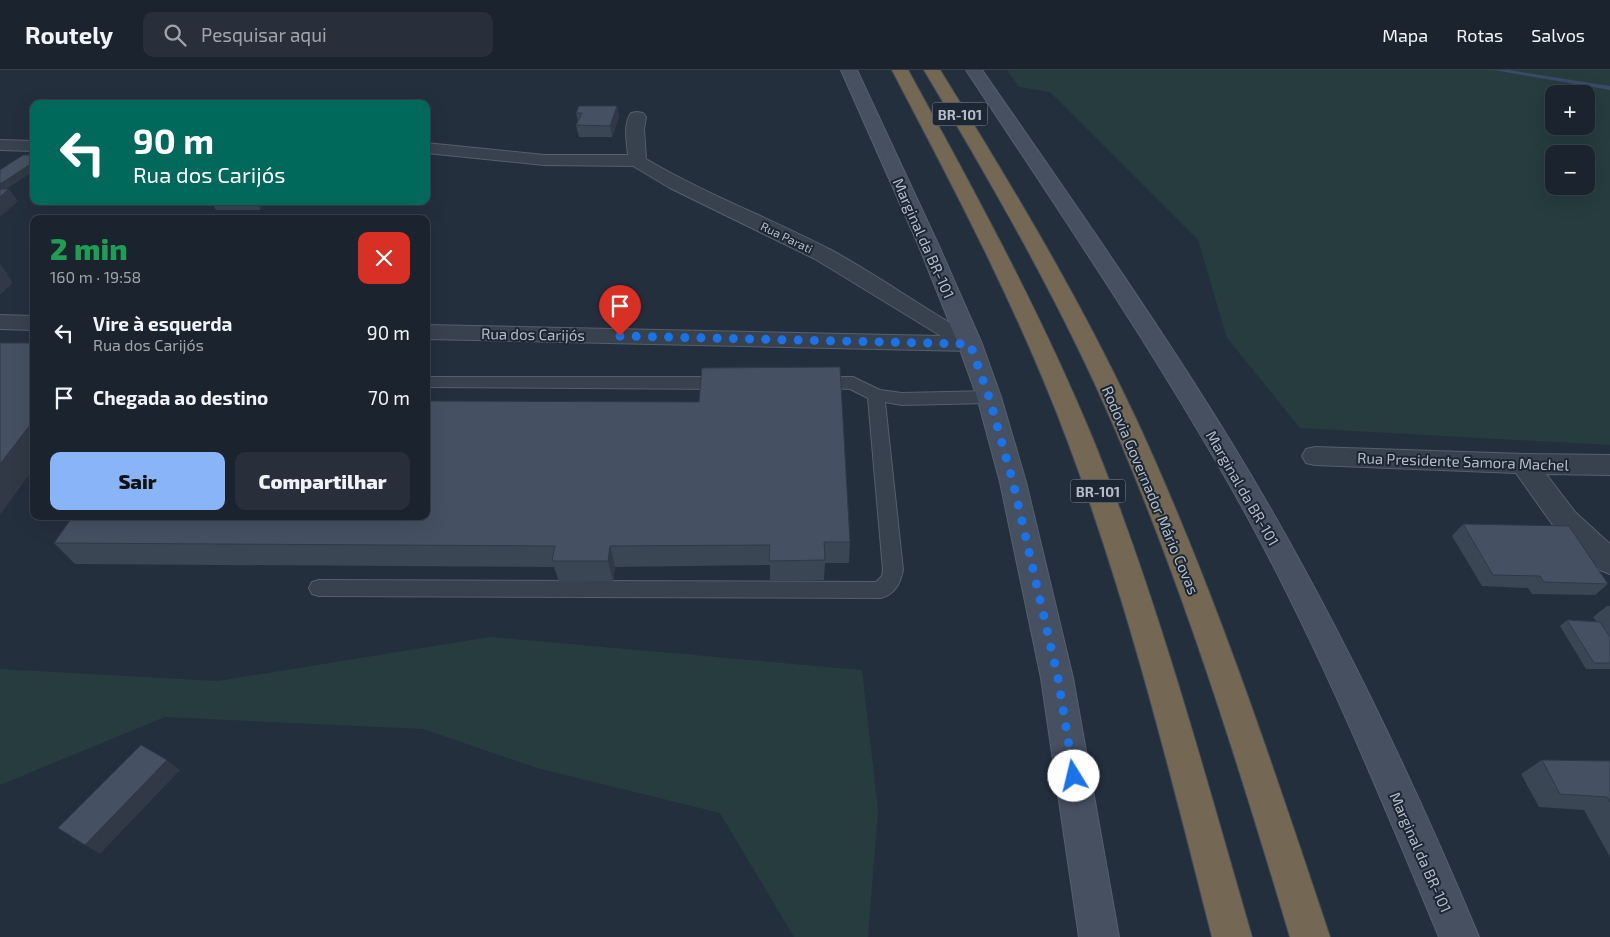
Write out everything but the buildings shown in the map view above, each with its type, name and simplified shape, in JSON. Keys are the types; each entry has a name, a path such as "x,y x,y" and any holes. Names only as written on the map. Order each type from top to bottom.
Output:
{"highway":[{"name":"BR-101","path":"900,70 982,224 1016,293 1082,444 1131,584 1174,727 1232,937"},
{"name":"Rodovia Governador Mário Covas","path":"932,70 987,159 1046,262 1123,420 1162,510 1201,608 1252,752 1310,937"}],"main road":[{"name":"Marginal da BR-101","path":"849,70 928,244 970,344 989,397 1013,482 1058,678 1099,937"},
{"name":"Marginal da BR-101","path":"974,70 1176,374 1246,491 1296,582 1354,703 1459,937"}],"street":[{"path":"430,148 544,160 637,161 634,129 637,117"},
{"path":"0,145 30,146"},
{"path":"430,165 458,168 489,167 544,160"},
{"name":"Rua Parati","path":"637,161 662,177 801,243 853,272 970,344"},
{"path":"0,322 30,323"},
{"name":"Rua dos Carijós","path":"430,332 970,344"},
{"name":"Rua Presidente Samora Machel","path":"1315,456 1524,464 1610,465"},
{"path":"1524,464 1565,520 1610,562"}],"lane":[{"path":"430,382 744,383"},
{"path":"804,383 853,383 876,396 902,399 989,397"},
{"path":"319,588 881,590 891,580 893,570 876,396"}],"green space":[{"path":"1007,70 1610,70 1610,445 1300,428 1227,338 1198,240 1050,92 1019,87"},
{"path":"490,637 862,670 878,810 868,937 794,937 720,813 537,768 423,729 165,717 0,785 0,669 218,681"}],"waterway":[{"path":"1497,70 1610,88"}],"route":[{"path":"620,336 970,344 989,397 1013,482 1058,678 1074,776"}]}
